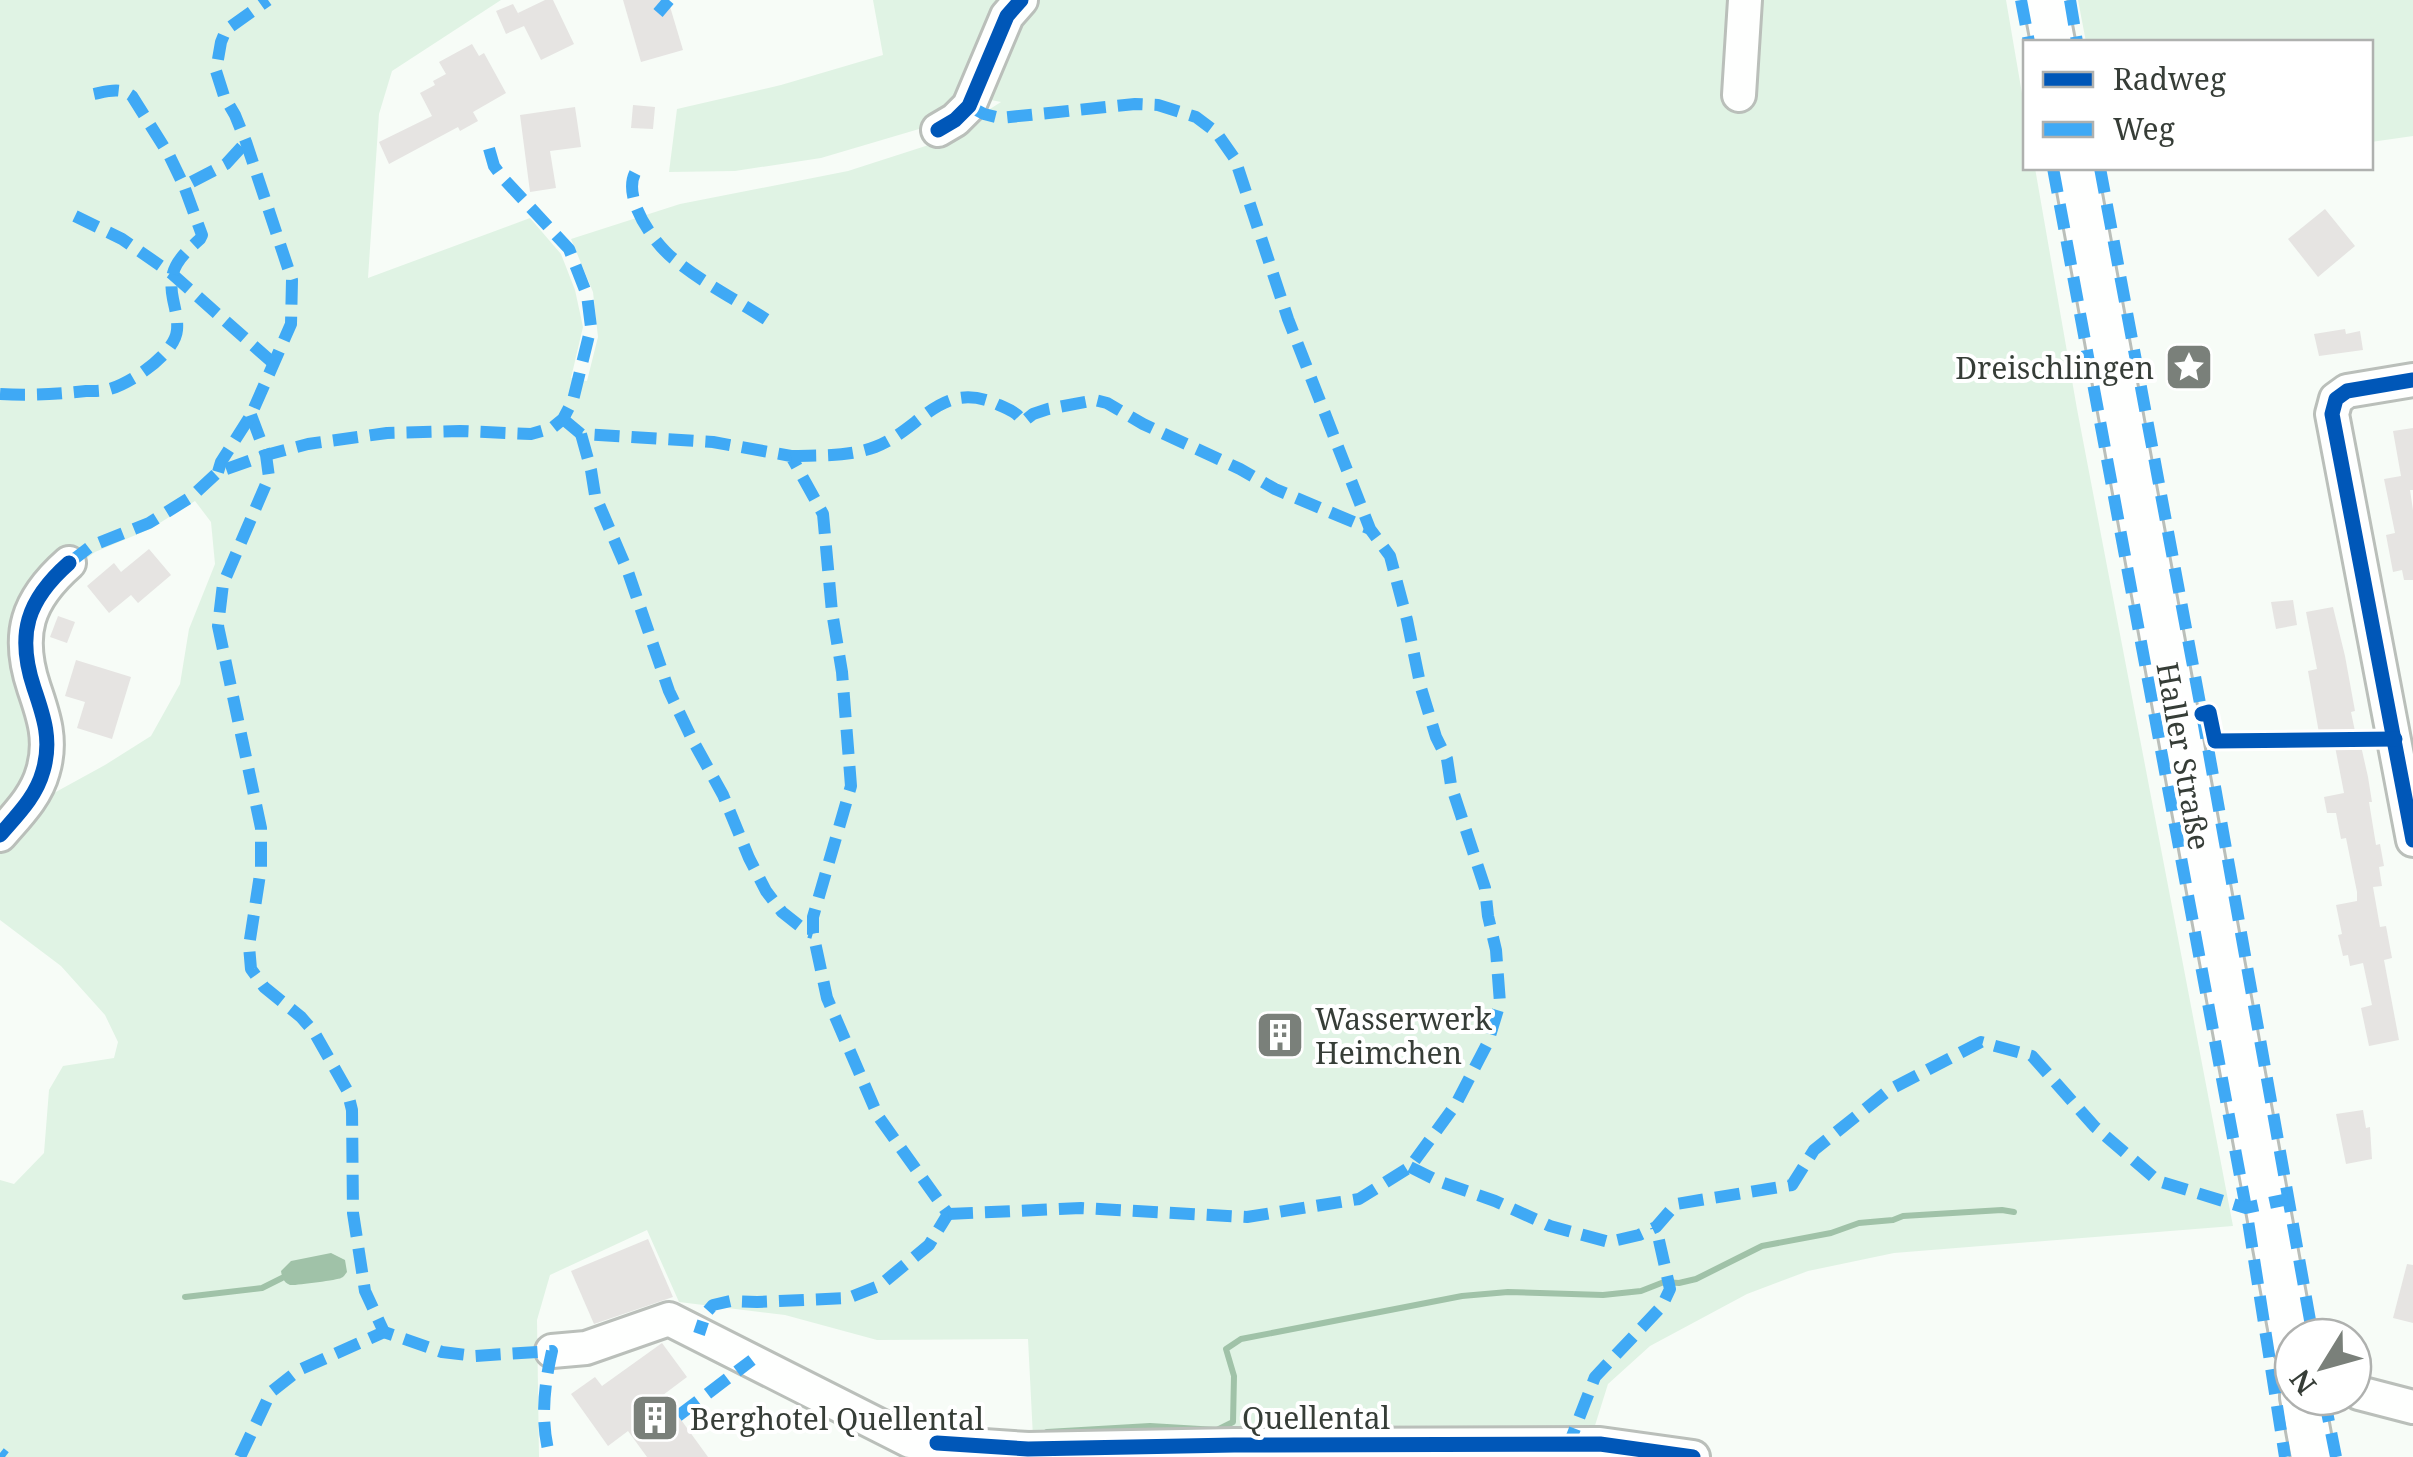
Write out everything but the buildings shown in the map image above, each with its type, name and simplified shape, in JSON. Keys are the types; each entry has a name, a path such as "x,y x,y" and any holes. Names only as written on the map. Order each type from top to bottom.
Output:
{"main road":[{"path":"2045,0 2052,40"},
{"name":"Haller Straße","path":"2076,170 2288,1317"},
{"path":"2306,1417 2313,1457"}],"street":[{"path":"938,130 956,120 969,106 1007,16 1022,0"},
{"path":"1739,95 1745,0"},
{"path":"2413,380 2347,391 2336,400 2332,414 2402,747 2413,840"},
{"path":"0,835 38,788 44,768 48,730 32,683 26,633 34,600 68,564"},
{"name":"Quellental","path":"552,1351 586,1348 669,1318 910,1441 940,1450 1254,1444 1600,1444 1694,1457"},
{"path":"2373,1397 2413,1407"}],"path":[{"path":"2212,726 2215,740 2402,747"}],"shaded area":[{"path":"0,0 501,0 392,71 379,114 368,278 530,218 561,254 575,290 583,327 571,378 587,381 598,337 593,292 571,239 680,204 848,171 938,142 1001,102 986,99 1014,18 1035,0 2006,0 2023,99 2023,170 2035,170 2077,409 2233,1226 1894,1253 1808,1271 1747,1294 1650,1346 1608,1384 1592,1435 1034,1457 1028,1339 877,1340 785,1315 679,1302 647,1230 550,1275 537,1320 539,1457 0,1457 0,1180 14,1184 44,1153 49,1090 63,1066 114,1058 118,1042 105,1015 61,966 0,920","holes":["195,501 211,522 215,564 189,629 180,684 151,736 43,799 38,612 64,576 95,552 150,529"]},
{"path":"873,0 998,0 956,104 936,124 821,158 735,171 669,172 677,109 781,85 883,55"},
{"path":"2078,0 2413,0 2413,136 2373,142 2373,40 2086,40"},
{"path":"331,1253 345,1260 347,1272 342,1278 293,1285 283,1279 281,1271 291,1261"}],"waterway":[{"path":"1047,1432 1150,1426 1217,1430 1233,1422 1234,1376 1226,1349 1241,1339 1462,1296 1641,1291 1664,1282 1696,1279 1762,1246 1831,1233 1859,1223 1903,1216 2014,1212"},
{"path":"185,1297 262,1288 282,1278"}],"marked path":[{"path":"218,472 251,415 291,324 292,280 246,142 216,71 226,30 268,0"},
{"path":"658,13 669,0"},
{"path":"2021,0 2029,40"},
{"path":"2070,0 2077,40"},
{"path":"94,94 118,91 132,96 184,186"},
{"path":"948,1214 1081,1208 1247,1217 1359,1199 1410,1167 1456,1104 1488,1042 1500,1003 1485,888 1451,785 1447,759 1421,688 1390,556 1370,529 1288,319 1235,159 1216,132 1196,117 1158,105 1000,118 969,106"},
{"path":"0,394 107,390 129,381 160,358 177,330 173,272 202,235 184,186 226,164 246,142"},
{"path":"69,563 91,546 149,523 191,497 218,472 266,455 308,444 387,433 531,434 552,428 563,419 573,400 591,327 587,295 569,249 502,177 488,145"},
{"path":"2053,170 2246,1208 2285,1457"},
{"path":"2100,170 2309,1317"},
{"path":"635,173 632,184 637,208 658,244 697,276 767,320"},
{"path":"75,216 122,239 171,273 273,363"},
{"path":"791,456 844,454 875,447 933,409 962,398 979,398 999,405 1023,422 1048,409 1095,400 1275,489 1370,529"},
{"path":"251,415 266,455 269,477 223,584 218,626 261,828 261,868 249,946 251,969 264,987 314,1032 347,1090 352,1110 353,1213 365,1291 384,1332"},
{"path":"563,419 581,434 713,442 791,456 823,514 851,786 813,917 813,933 827,998 878,1116 948,1214 929,1245 879,1286 848,1298 731,1301 713,1305 699,1334"},
{"path":"581,434 595,495 628,572 669,691 723,795 766,891 782,912 813,933"},
{"path":"1410,1167 1550,1226 1609,1242 1656,1227 1676,1204 1792,1185 1814,1150 1889,1090 1981,1042 2032,1056 2095,1127 2158,1181 2246,1208 2288,1199"},
{"path":"1563,1450 1569,1444 1595,1377 1662,1306 1670,1289 1656,1227"},
{"path":"240,1457 271,1392 299,1370 384,1332 442,1352 475,1356 552,1351 544,1404 550,1457"},
{"path":"678,1416 752,1360"},
{"path":"2328,1417 2336,1457"},
{"path":"0,1453 5,1457"}],"cycle path":[{"path":"938,130 969,106 1007,16 1021,0"},
{"path":"2413,380 2347,391 2336,399 2332,414 2413,840"},
{"path":"0,835 31,797 43,771 46,729 29,669 26,634 43,591 69,563"},
{"path":"2202,714 2209,712 2215,741 2395,739"},
{"path":"937,1443 1028,1449 1600,1444 1693,1457"}],"place":[{"name":"Dreischlingen","path":"2189,367"},
{"name":"Wasserwerk Heimchen","path":"1280,1035"},
{"name":"Berghotel Quellental","path":"655,1418"}]}
